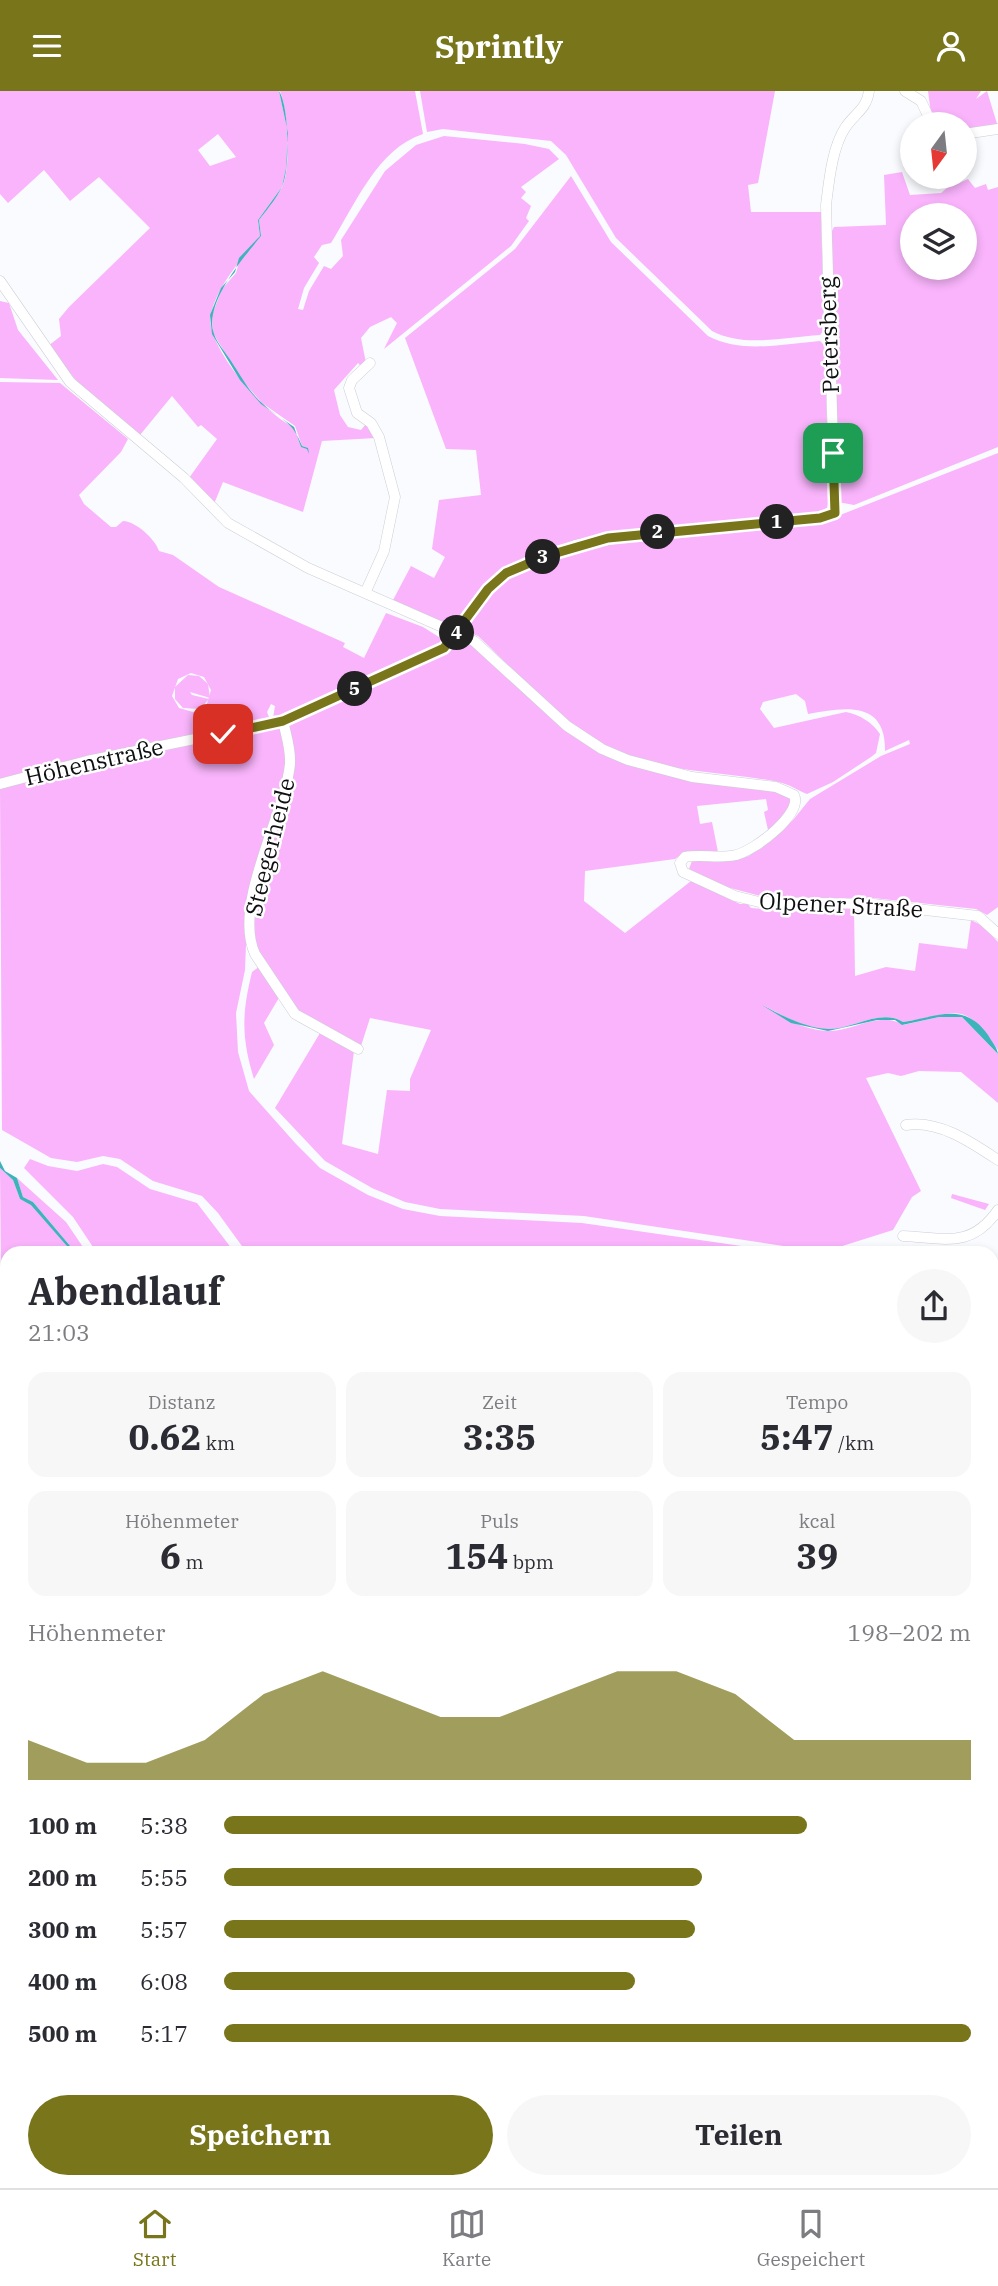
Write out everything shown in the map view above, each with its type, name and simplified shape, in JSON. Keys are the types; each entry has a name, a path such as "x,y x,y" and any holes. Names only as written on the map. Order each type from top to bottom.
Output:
{"street":[{"name":"Petersberg","path":"457,633 488,589 506,573 576,545 657,532 820,518 835,513 826,205 829,180 844,130 867,103 869,91"},
{"path":"905,91 921,101 926,112"},
{"path":"977,132 998,129"},
{"path":"0,281 70,382 157,455 228,523 308,568 366,591 391,606 457,633"},
{"path":"366,591 384,551 394,497 379,437 371,423 357,413 349,388 352,380 370,363"},
{"name":"Höhenstraße","path":"0,784 87,761 283,721 444,648 457,633"},
{"name":"Olpener Straße","path":"457,633 484,648 567,726 602,749 628,760 692,777 784,789 797,800 791,814 752,848 735,856 685,857 680,863 683,872 735,897 759,902 873,904 965,915 984,919 998,934"},
{"name":"Steegerheide","path":"283,721 290,766 257,877 251,943 255,954 295,1014 358,1049"},
{"path":"906,1125 921,1123 941,1129 998,1160"},
{"path":"903,1235 968,1237 984,1229 998,1210"}],"shaded area":[{"path":"0,91 279,91 287,127 280,91 415,91 423,134 407,141 380,165 331,243 322,245 314,257 319,263 304,288 298,309 303,310 309,291 324,266 331,269 343,256 341,240 385,171 416,145 444,136 525,144 549,149 559,159 521,187 526,192 521,198 531,206 526,218 529,221 511,246 384,349 397,323 391,317 370,327 361,338 366,363 362,367 358,363 334,390 340,415 348,427 361,430 366,424 376,438 322,441 303,512 223,482 214,504 189,478 217,439 201,425 198,427 172,396 140,435 79,384 48,346 61,336 59,319 69,307 150,228 99,177 70,201 44,170 8,203 0,194","holes":["218,134 236,157 210,166 198,150","282,187 259,220 261,236 253,245 260,236 258,220","239,262 236,273 222,289 212,315 213,332 211,313 215,302 225,282","214,335 241,379 261,402 253,394 239,377 226,360","262,403 295,426 302,446 308,448 301,447 294,427"]},
{"path":"420,91 775,91 758,183 748,185 751,212 821,212 824,330 820,335 751,340 724,336 712,331 616,238 566,155 551,141 443,129 427,132"},
{"path":"928,91 981,91 976,99 987,91 998,127 977,129 977,112 931,112"},
{"path":"900,172 900,189 908,189 910,195 941,193 946,189 977,189 986,184 988,190 998,187 998,447 854,505 838,502 829,237 834,227 886,225 884,175"},
{"path":"571,176 611,242 708,336 734,345 820,341 825,346 827,508 811,515 614,534 525,557 508,568 459,622 450,625 392,602 411,566 434,578 445,557 432,549 439,500 481,495 476,450 446,449 405,338 515,249"},
{"path":"0,301 9,303 18,330 58,380 0,378"},
{"path":"0,382 60,383 128,439 121,452 79,495 84,504 111,527 116,527 123,521 134,524 150,536 159,551 173,555 219,587 345,643 343,647 364,658 386,613 423,627 442,639 443,645 278,718 275,715 273,718 275,706 271,704 267,712 270,720 0,780","holes":["191,673 204,677 211,690 206,707 193,712 179,708 172,696 178,679"]},
{"path":"998,453 998,907 987,915 976,909 873,898 768,898 723,886 689,869 692,861 731,861 749,856 793,820 810,799 881,756 910,744 909,740 885,751 879,723 871,715 849,709 808,714 805,701 796,694 763,702 760,709 774,728 846,712 865,720 880,734 876,753 833,782 807,794 778,782 668,766 626,754 587,735 538,695 478,636 463,630 498,584 512,573 542,559 577,549 655,535 807,524 830,519"},
{"path":"472,645 615,760 778,791 792,800 786,815 768,830 764,812 768,810 766,799 697,806 700,824 712,822 718,852 684,852 675,859 585,871 584,901 625,933 691,881 740,904 748,904 751,908 803,912 804,908 854,907 855,976 886,967 915,971 919,943 967,949 971,920 983,926 998,942 998,1050 976,1023 958,1013 903,1022 894,1018 876,1018 829,1029 803,1024 763,1005 802,1026 828,1031 875,1021 894,1021 903,1025 939,1017 962,1017 998,1054 998,1103 961,1072 919,1071 901,1076 888,1073 866,1078 921,1191 912,1197 893,1230 842,1246 783,1246 584,1216 440,1209 405,1202 372,1188 325,1161 275,1108 320,1033 354,1051 342,1144 378,1154 387,1090 410,1091 410,1079 431,1030 370,1018 361,1046 297,1011 254,947 253,907 257,887 287,785 287,726 295,719 456,646"},
{"path":"188,675 199,676 208,684 210,698 190,692 192,695 209,699 200,709 183,708 175,699 175,687"},
{"path":"279,726 286,753 285,770 261,851 247,918 245,970 236,1013 238,1052 249,1091 296,1144 320,1168 368,1195 403,1209 440,1216 582,1223 741,1246 242,1246 202,1196 153,1181 120,1159 103,1156 77,1162 51,1158 2,1130 0,787 42,775"},
{"path":"260,966 280,996 264,1023 274,1045 254,1079 244,1025 252,972"},
{"path":"30,1159 48,1166 77,1171 103,1164 117,1167 150,1189 197,1203 230,1246 92,1246 73,1217 24,1168"},
{"path":"0,1168 13,1180 20,1199 31,1204 67,1246 1,1246"},
{"path":"17,1178 66,1222 82,1246 70,1246 33,1202 23,1197"},
{"path":"952,1194 989,1204 985,1210 951,1198"}],"water":[{"path":"279,91 285,109 287,128"},
{"path":"282,188 259,220 261,236 236,268 239,258 260,236 258,220"},
{"path":"228,280 214,309 214,334 249,389 278,416 261,404 240,380 212,334 210,315 221,288"},
{"path":"762,1005 803,1024 829,1029 876,1018 894,1018 903,1022 939,1015 960,1015 979,1024 998,1054 962,1017 939,1017 902,1025 895,1020 877,1020 828,1031 791,1023"},
{"path":"0,1161 5,1171 17,1178 23,1197 33,1202 70,1246 67,1246 31,1205 20,1199 13,1180 0,1168"}],"route":[{"path":"223,734 283,721 444,648 452,642 472,608 506,573 576,545 657,532 820,518 835,513 833,453"}]}
